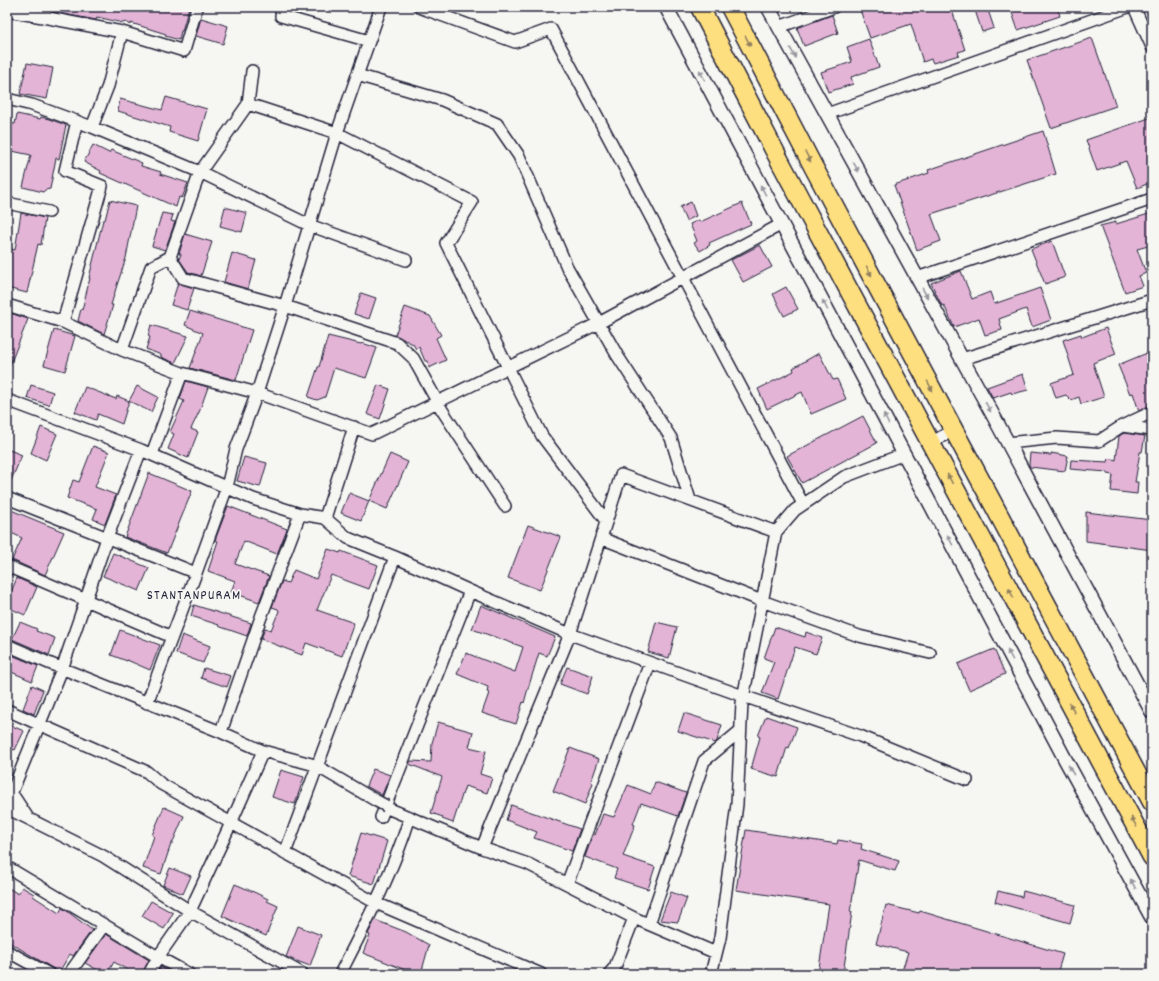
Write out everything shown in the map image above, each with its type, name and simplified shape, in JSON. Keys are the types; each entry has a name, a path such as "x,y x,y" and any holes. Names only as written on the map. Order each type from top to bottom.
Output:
{"highway":[{"path":"700,7 781,163 1152,857"},
{"path":"730,7 953,430 1152,802"}],"street":[{"path":"7,11 45,12 122,32 184,51 197,7"},
{"path":"282,7 281,16 369,41"},
{"path":"147,702 227,487 236,449 285,306 308,225 337,133 381,7"},
{"path":"418,7 515,42 551,29 804,504"},
{"path":"666,7 1065,759 1152,918"},
{"path":"768,7 962,359 1152,712"},
{"path":"778,27 834,7"},
{"path":"827,114 1128,7"},
{"path":"1134,7 1152,47"},
{"path":"92,127 108,86 122,32"},
{"path":"122,350 151,267 170,258 200,172 248,104 252,71"},
{"path":"357,75 442,100 497,124 519,156 567,267 617,355 671,438 690,500"},
{"path":"7,100 32,104 92,127 200,172 308,225 406,260"},
{"path":"248,104 337,133 472,202 446,243 542,436 606,521"},
{"path":"63,322 102,186 65,171 77,122"},
{"path":"917,278 1152,199"},
{"path":"7,203 49,212"},
{"path":"7,305 63,322 122,350 182,373 256,393 372,434 508,366 599,323 782,224"},
{"path":"170,258 183,278 285,306 397,343 413,358 442,410 505,506"},
{"path":"962,359 1152,300"},
{"path":"152,454 182,373"},
{"path":"7,400 152,454 253,499 300,514 325,518 348,538 395,557 570,634 860,736 967,780"},
{"path":"1007,443 1057,438 1099,441 1122,426 1152,412"},
{"path":"1122,426 1152,430"},
{"path":"325,518 354,427"},
{"path":"931,443 953,430"},
{"path":"28,819 8,795 40,724 62,669 107,538 141,450"},
{"path":"711,974 720,938 737,804 743,696 776,532 795,510 844,477 904,454"},
{"path":"482,848 570,634 621,475 776,532"},
{"path":"7,498 196,572"},
{"path":"221,732 261,617 300,514"},
{"path":"601,538 762,601 859,636 930,653"},
{"path":"285,852 395,557"},
{"path":"7,566 172,637"},
{"path":"384,810 470,591"},
{"path":"7,645 62,669 221,732 263,751 315,765 375,800 384,810 410,817 482,848 528,864 634,918 716,953"},
{"path":"567,884 650,663"},
{"path":"7,710 147,772 161,784 376,903 541,974"},
{"path":"649,924 704,761 740,732"},
{"path":"149,974 158,957 190,910 231,824 263,751"},
{"path":"7,808 104,856 190,910 303,974"},
{"path":"340,974 376,903 410,817"},
{"path":"7,867 189,974"},
{"path":"609,974 615,967 634,918"},
{"path":"69,974 104,925"},
{"path":"7,950 49,974"}],"building":[{"path":"54,7 189,7 179,40 165,36 166,34 131,23 131,25 126,22 123,23 97,17 96,20 53,12"},
{"path":"859,7 951,7 965,50 958,52 959,55 933,63 931,59 923,62 911,24 870,38"},
{"path":"974,7 987,7 994,28 982,32"},
{"path":"1010,7 1057,7 1060,16 1018,30"},
{"path":"832,15 838,33 804,46 797,28"},
{"path":"201,18 228,26 223,44 196,36"},
{"path":"1092,38 1116,106 1051,128 1027,60"},
{"path":"869,39 879,67 851,77 853,84 828,92 821,72 852,62 847,47"},
{"path":"27,63 53,68 47,99 20,94"},
{"path":"166,97 207,109 198,141 169,132 170,127 118,111 120,99 162,110"},
{"path":"17,114 40,119 41,117 66,125 59,159 56,158 50,189 43,192 23,187 31,155 7,150 7,123 15,124"},
{"path":"1152,117 1152,182 1137,188 1126,161 1097,171 1086,140"},
{"path":"1043,131 1056,174 931,214 941,241 917,250 894,185 929,173 928,170"},
{"path":"93,145 109,153 111,150 142,163 141,166 161,172 160,174 188,183 182,198 179,197 176,207 100,173 101,171 84,162"},
{"path":"110,200 136,206 126,258 111,305 113,305 104,334 78,321 90,278 103,220 105,220"},
{"path":"691,202 696,216 686,221 680,207"},
{"path":"742,203 751,224 709,243 710,245 700,251 694,243 697,241 690,224 699,220 700,222"},
{"path":"225,207 247,213 242,232 220,226"},
{"path":"21,213 45,218 41,245 38,244 27,293 7,288 7,248 15,250"},
{"path":"162,213 173,215 171,221 175,222 165,250 152,246"},
{"path":"1152,213 1152,245 1137,249 1146,273 1139,276 1143,286 1125,292 1100,226 1116,222 1116,224"},
{"path":"185,234 212,242 201,276 188,272 179,259"},
{"path":"1052,241 1065,277 1045,284 1031,249"},
{"path":"760,245 772,267 743,282 731,260"},
{"path":"232,253 256,260 248,289 224,282"},
{"path":"961,271 972,299 990,292 994,304 1040,288 1051,320 1032,327 1026,309 999,319 1002,330 985,335 979,318 954,327 944,305 942,306 931,283"},
{"path":"178,283 194,288 187,310 171,305"},
{"path":"786,287 798,309 784,316 773,294"},
{"path":"361,293 376,298 369,319 354,314"},
{"path":"405,307 430,316 441,335 436,338 446,360 429,368 428,361 425,361 419,347 416,349 413,344 395,335"},
{"path":"190,311 252,330 236,380 190,368 203,333 185,325"},
{"path":"7,312 28,319 8,370 7,370"},
{"path":"151,325 188,336 175,363 146,349 150,337 148,336"},
{"path":"1106,328 1116,354 1093,363 1104,397 1081,404 1079,397 1071,400 1066,395 1056,398 1051,383 1074,375 1063,340 1081,334 1082,337"},
{"path":"54,330 75,336 65,371 44,365"},
{"path":"328,336 362,343 377,348 366,378 334,368 325,397 317,400 308,397"},
{"path":"1152,351 1152,387 1149,406 1139,411 1133,393 1130,394 1118,365"},
{"path":"819,353 833,380 837,379 846,399 811,414 802,392 767,409 758,389 794,371 793,368"},
{"path":"1023,374 1028,390 1012,394 1011,392 993,398 987,387"},
{"path":"186,381 208,387 200,410 191,429 198,432 188,458 168,449 174,434 170,432 184,401 180,399"},
{"path":"31,385 53,392 49,405 27,398"},
{"path":"378,385 390,389 380,419 367,414"},
{"path":"137,386 158,397 151,412 129,401"},
{"path":"85,387 116,399 117,396 129,401 122,424 98,414 96,420 75,412"},
{"path":"863,416 877,443 802,483 787,456"},
{"path":"41,427 57,434 46,460 31,453"},
{"path":"1124,433 1145,436 1142,452 1140,452 1135,482 1138,482 1137,494 1111,491 1113,475 1107,474 1107,472 1070,469 1071,460 1108,462 1109,458 1116,460 1119,436"},
{"path":"93,446 109,452 95,487 116,495 105,524 93,519 97,509 67,498 73,480 79,482"},
{"path":"7,449 22,455 7,490"},
{"path":"1030,453 1051,455 1051,453 1068,456 1065,471 1030,467"},
{"path":"390,454 408,462 387,509 369,501"},
{"path":"244,457 267,463 260,487 237,481"},
{"path":"149,473 192,491 167,553 125,537"},
{"path":"349,493 369,501 361,521 341,513"},
{"path":"228,506 287,529 277,554 244,541 235,564 269,576 259,602 231,592 235,581 208,571 218,541 215,540"},
{"path":"11,510 64,532 45,575 12,560 22,538 7,531 7,519"},
{"path":"1086,512 1152,520 1152,550 1086,541"},
{"path":"528,525 561,537 540,590 508,578"},
{"path":"328,549 340,553 341,551 378,565 369,589 331,575 317,610 354,623 342,656 306,643 302,655 261,639 265,628 271,630 279,611 278,609 272,607 282,581 288,583 294,570 316,579"},
{"path":"113,553 149,568 139,591 103,576"},
{"path":"17,578 37,587 25,615 7,607 7,601"},
{"path":"194,605 251,623 247,636 191,616"},
{"path":"481,605 555,637 547,656 539,653 516,724 482,713 489,693 487,692 488,687 457,674 466,653 515,672 523,647 472,629"},
{"path":"20,622 37,629 36,631 55,638 49,655 12,639"},
{"path":"656,622 677,627 669,658 648,652"},
{"path":"775,627 805,637 806,632 822,638 816,654 795,647 778,699 762,693 774,662 764,658"},
{"path":"120,630 160,645 150,670 111,655"},
{"path":"182,635 210,646 203,663 176,653"},
{"path":"994,649 1005,674 969,690 958,664"},
{"path":"7,653 38,666 32,681 7,670"},
{"path":"567,667 593,676 587,694 560,684"},
{"path":"204,668 231,676 227,687 201,678"},
{"path":"32,685 43,690 34,714 23,709"},
{"path":"684,713 722,725 717,741 715,743 678,731"},
{"path":"766,716 797,727 789,748 787,747 778,777 751,769 760,737 758,736"},
{"path":"438,722 473,732 469,747 486,751 480,774 492,778 487,793 465,786 453,823 442,819 443,817 431,813 442,777 409,764 411,761 431,762 432,743"},
{"path":"7,724 24,731 15,750 7,747"},
{"path":"570,748 599,759 591,782 593,783 585,804 553,791"},
{"path":"373,769 390,775 382,795 366,786"},
{"path":"281,770 304,777 295,804 272,797"},
{"path":"655,782 686,793 678,816 641,803 633,824 635,825 623,856 655,867 648,889 614,878 617,869 585,857 593,834 595,835 603,814 614,817 628,785 651,794"},
{"path":"511,805 580,829 572,851 534,838 537,832 506,820"},
{"path":"164,807 184,816 171,844 161,874 143,868 154,836 152,835"},
{"path":"746,830 837,844 838,840 862,844 861,849 899,861 895,871 859,860 850,912 852,912 843,974 818,974 829,904 736,890"},
{"path":"361,833 387,841 374,884 348,876"},
{"path":"170,868 191,876 183,894 163,885"},
{"path":"235,884 268,899 267,901 278,906 266,936 222,916"},
{"path":"7,887 18,894 22,887 59,913 62,908 67,911 92,930 73,956 70,954 59,972 7,941"},
{"path":"998,891 1022,897 1023,891 1075,905 1070,923 995,902"},
{"path":"671,892 687,898 678,922 660,920"},
{"path":"151,901 173,913 164,929 142,916"},
{"path":"886,905 919,913 920,911 1063,954 1057,974 901,974 908,952 876,944"},
{"path":"375,920 406,932 429,945 421,974 407,974 408,971 363,953 370,935 368,934"},
{"path":"298,926 321,935 310,966 286,957"},
{"path":"106,934 149,960 142,974 134,974 114,962 107,974 105,974 85,963"},
{"path":"161,967 172,974 157,974"}],"district":[{"name":"STANTANPURAM","path":"194,594"}]}
